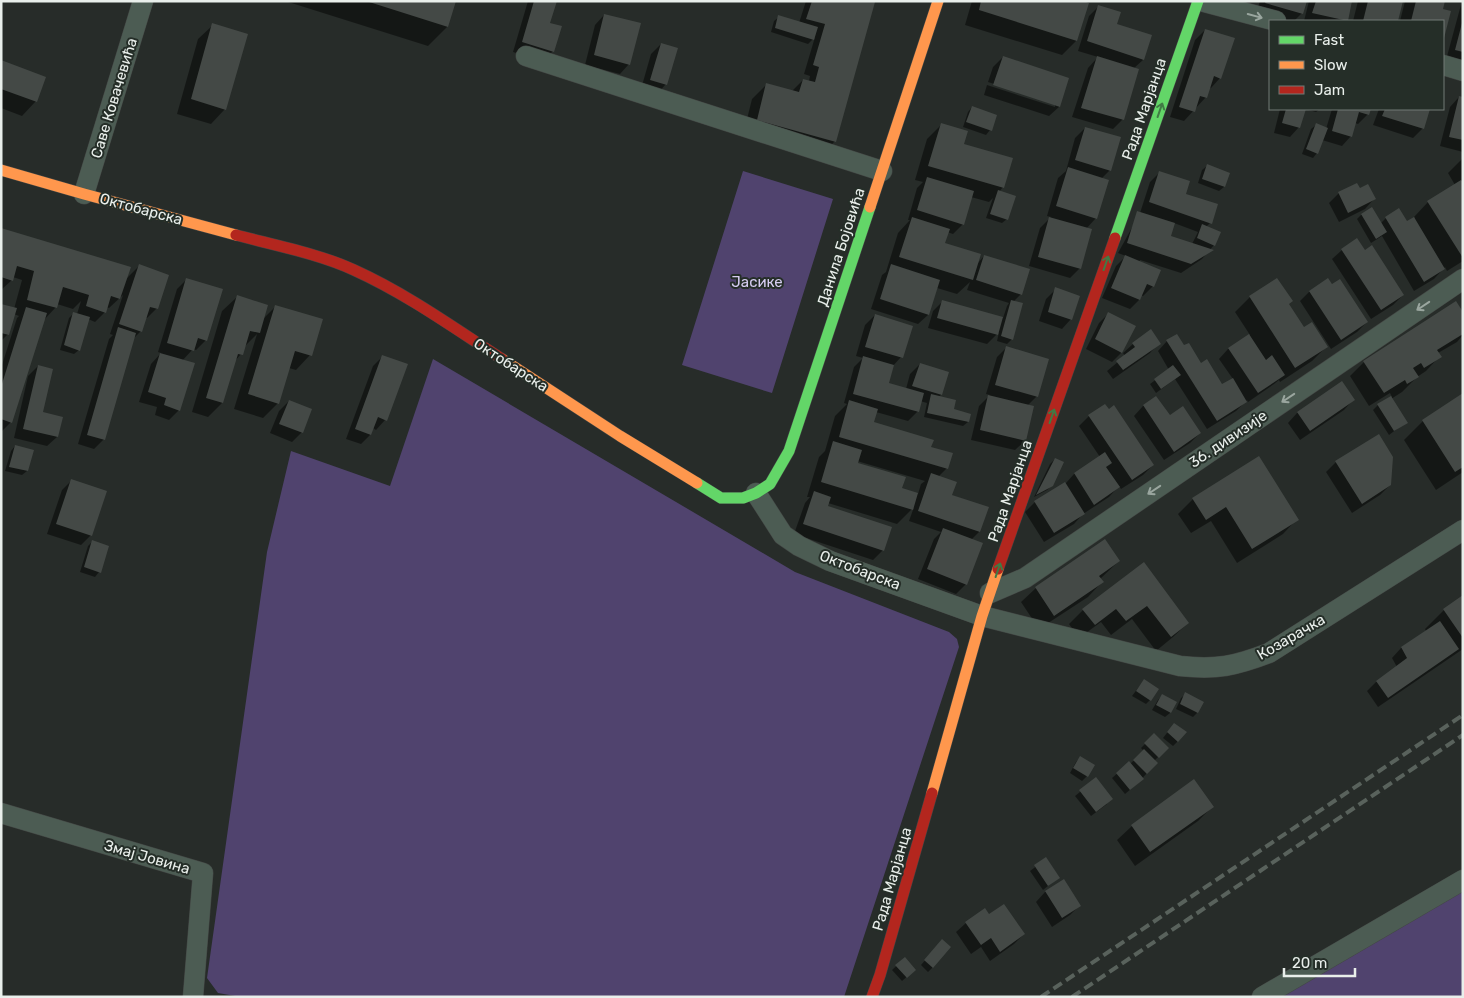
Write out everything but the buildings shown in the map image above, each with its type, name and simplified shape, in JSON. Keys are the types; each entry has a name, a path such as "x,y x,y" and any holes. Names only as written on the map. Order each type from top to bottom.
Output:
{"main road":[{"name":"Данила Бојовића","path":"756,493 770,484 789,451 938,1"},
{"name":"Рада Марјанца","path":"872,997 883,966 982,616 1199,1"},
{"name":"Октобарска","path":"1,170 326,259 353,269 400,293 709,492 722,498 732,499 743,498 756,493"}],"street":[{"name":"Саве Ковачевића","path":"84,194 143,1"},
{"path":"1199,1 1272,20"},
{"path":"526,56 882,170"},
{"path":"1444,65 1463,70"},
{"name":"36. дивизије","path":"990,593 1025,578 1463,278"},
{"name":"Октобарска","path":"756,493 783,535 799,546 830,561 982,616"},
{"name":"Козарачка","path":"982,616 1180,666 1201,668 1223,667 1245,662 1269,653 1463,530"},
{"name":"Змај Јовина","path":"1,814 203,873 193,997"},
{"path":"1262,997 1463,880"}],"green space":[{"name":"Јасике","path":"743,171 833,199 772,393 682,365"},
{"path":"433,359 795,572 949,632 957,639 959,647 844,997 241,997 218,993 207,978 267,552 291,451 390,486"},
{"path":"1463,880 1463,997 1262,997"}],"railway":[{"path":"1041,997 1463,715"},
{"path":"1072,997 1463,735"}],"traffic: fast":[{"path":"1115,238 1198,1"},
{"path":"697,483 721,498 743,498 756,493 770,484 789,451 870,207"}],"traffic: slow":[{"path":"870,207 938,1"},
{"path":"1,170 236,235"},
{"path":"502,359 620,436 697,483"},
{"path":"932,793 982,616 998,569"}],"traffic: jam":[{"path":"236,235 341,264 374,279 502,359"},
{"path":"998,569 1115,238"},
{"path":"872,997 932,793"}]}
